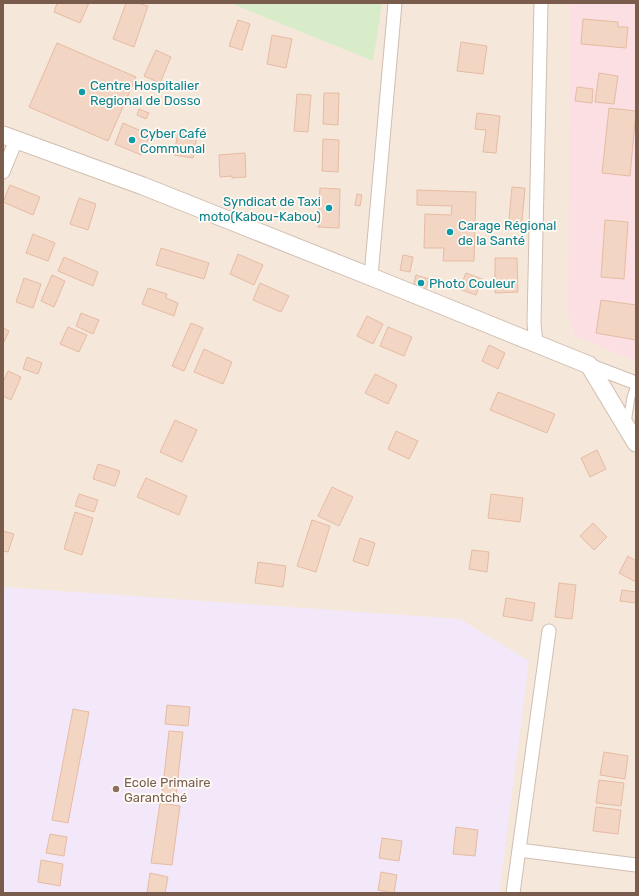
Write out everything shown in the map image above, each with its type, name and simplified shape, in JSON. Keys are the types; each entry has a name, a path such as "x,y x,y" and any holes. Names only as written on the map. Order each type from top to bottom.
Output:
{"street":[{"path":"370,276 396,3"},
{"path":"536,344 534,323 541,3"},
{"path":"3,172 10,137 143,186 636,383"},
{"path":"589,365 636,443"},
{"path":"513,893 549,631"},
{"path":"519,850 636,865"}],"lane":[{"path":"626,427 631,397 636,383"}],"shaded area":[{"path":"3,3 636,3 636,893 3,893"},
{"path":"570,3 636,3 636,361 575,336 568,313"},
{"path":"3,587 460,619 529,661 499,893 3,893"}],"green space":[{"path":"230,3 382,3 373,61"}],"building":[{"path":"57,3 89,3 80,23 54,12"},
{"path":"126,3 138,3 148,6 134,47 113,39"},
{"path":"583,19 618,22 618,27 628,27 626,48 581,44"},
{"path":"238,20 250,24 242,50 229,46"},
{"path":"272,35 292,39 286,68 267,64"},
{"path":"461,42 487,46 483,74 457,71"},
{"name":"Centre Hospitalier Regional de Dosso","path":"57,43 136,77 108,141 29,107"},
{"path":"156,50 171,57 160,83 144,76"},
{"path":"599,73 618,76 614,104 595,102"},
{"path":"577,87 593,89 592,103 575,101"},
{"path":"324,93 339,93 338,125 323,124"},
{"path":"297,94 311,95 308,132 294,131"},
{"path":"609,108 636,111 630,176 602,173"},
{"path":"139,109 149,113 146,119 137,115"},
{"path":"477,113 500,116 496,153 483,152 486,130 475,129"},
{"name":"Cyber Café Communal","path":"123,123 150,135 141,155 115,144"},
{"path":"178,132 197,135 193,158 174,155"},
{"path":"323,139 339,140 338,172 322,171"},
{"path":"245,153 246,177 220,177 219,155"},
{"path":"10,185 40,197 33,215 3,202"},
{"path":"512,187 525,188 521,231 508,230"},
{"name":"Syndicat de Taxi moto(Kabou-Kabou)","path":"320,188 340,189 339,228 318,227"},
{"name":"Carage Régional de la Santé","path":"417,190 476,192 474,261 443,261 444,248 424,248 425,214 451,215 452,206 417,205"},
{"path":"357,194 362,195 360,206 355,205"},
{"path":"79,198 96,204 88,230 70,224"},
{"path":"605,220 628,222 624,279 601,277"},
{"path":"33,234 55,243 48,261 26,253"},
{"path":"161,248 209,263 204,279 156,265"},
{"path":"238,254 263,265 254,285 230,274"},
{"path":"403,255 413,257 410,272 400,270"},
{"path":"64,257 98,272 93,286 58,271"},
{"path":"495,258 517,258 518,292 495,293"},
{"path":"466,273 482,279 476,295 459,289"},
{"path":"52,275 65,281 54,307 41,301"},
{"name":"Photo Couleur","path":"416,275 429,279 425,291 413,288"},
{"path":"24,278 41,284 33,308 16,302"},
{"path":"260,283 289,296 281,312 253,300"},
{"path":"148,288 167,294 166,298 178,303 174,316 142,304"},
{"path":"601,300 636,305 636,340 596,333"},
{"path":"81,313 99,320 93,334 76,326"},
{"path":"367,316 383,324 373,344 357,336"},
{"path":"191,323 203,328 184,371 172,366"},
{"path":"68,327 87,335 79,352 60,344"},
{"path":"388,327 412,337 404,356 380,346"},
{"path":"3,328 9,331 3,344"},
{"path":"489,345 505,353 498,369 482,361"},
{"path":"204,349 232,362 223,384 194,372"},
{"path":"27,357 42,363 38,374 23,369"},
{"path":"8,371 21,377 11,400 3,396 3,382"},
{"path":"375,374 397,385 388,404 365,393"},
{"path":"498,392 555,414 547,433 490,410"},
{"path":"175,420 197,430 182,462 160,452"},
{"path":"396,431 418,441 409,459 388,449"},
{"path":"597,450 606,469 590,477 581,458"},
{"path":"98,464 120,471 115,486 93,479"},
{"path":"146,478 187,496 179,515 137,497"},
{"path":"332,487 353,497 339,526 318,516"},
{"path":"79,494 98,500 94,512 75,506"},
{"path":"491,494 523,498 520,522 488,518"},
{"path":"75,512 93,518 82,555 64,549"},
{"path":"312,520 330,526 316,572 297,566"},
{"path":"593,523 607,537 594,550 580,536"},
{"path":"3,531 14,534 8,552 3,551"},
{"path":"360,538 375,543 368,566 353,561"},
{"path":"472,550 489,552 487,572 469,569"},
{"path":"628,556 636,561 636,582 619,573"},
{"path":"258,562 286,566 283,587 255,583"},
{"path":"559,583 576,585 572,619 555,617"},
{"path":"622,590 636,592 636,603 620,601"},
{"path":"506,598 535,603 532,621 503,616"},
{"path":"167,705 190,707 188,726 165,724"},
{"path":"73,709 89,712 68,823 52,820"},
{"path":"169,731 183,732 176,796 162,794"},
{"path":"604,752 628,756 625,779 600,775"},
{"path":"599,780 624,783 621,806 596,803"},
{"path":"160,803 180,806 172,865 151,863"},
{"path":"596,807 621,810 618,834 593,831"},
{"path":"456,827 478,830 475,856 453,854"},
{"path":"50,834 67,837 64,856 46,853"},
{"path":"382,838 402,841 399,861 379,858"},
{"path":"41,860 63,864 60,886 38,882"},
{"path":"381,872 397,875 394,893 378,890"},
{"path":"150,873 168,877 165,893 147,893"}],"place":[{"name":"Centre Hospitalier Regional de Dosso","path":"82,92"},
{"name":"Cyber Café Communal","path":"132,140"},
{"name":"Syndicat de Taxi moto(Kabou-Kabou)","path":"329,208"},
{"name":"Carage Régional de la Santé","path":"450,232"},
{"name":"Photo Couleur","path":"421,283"},
{"name":"Ecole Primaire Garantché","path":"116,789"}]}
